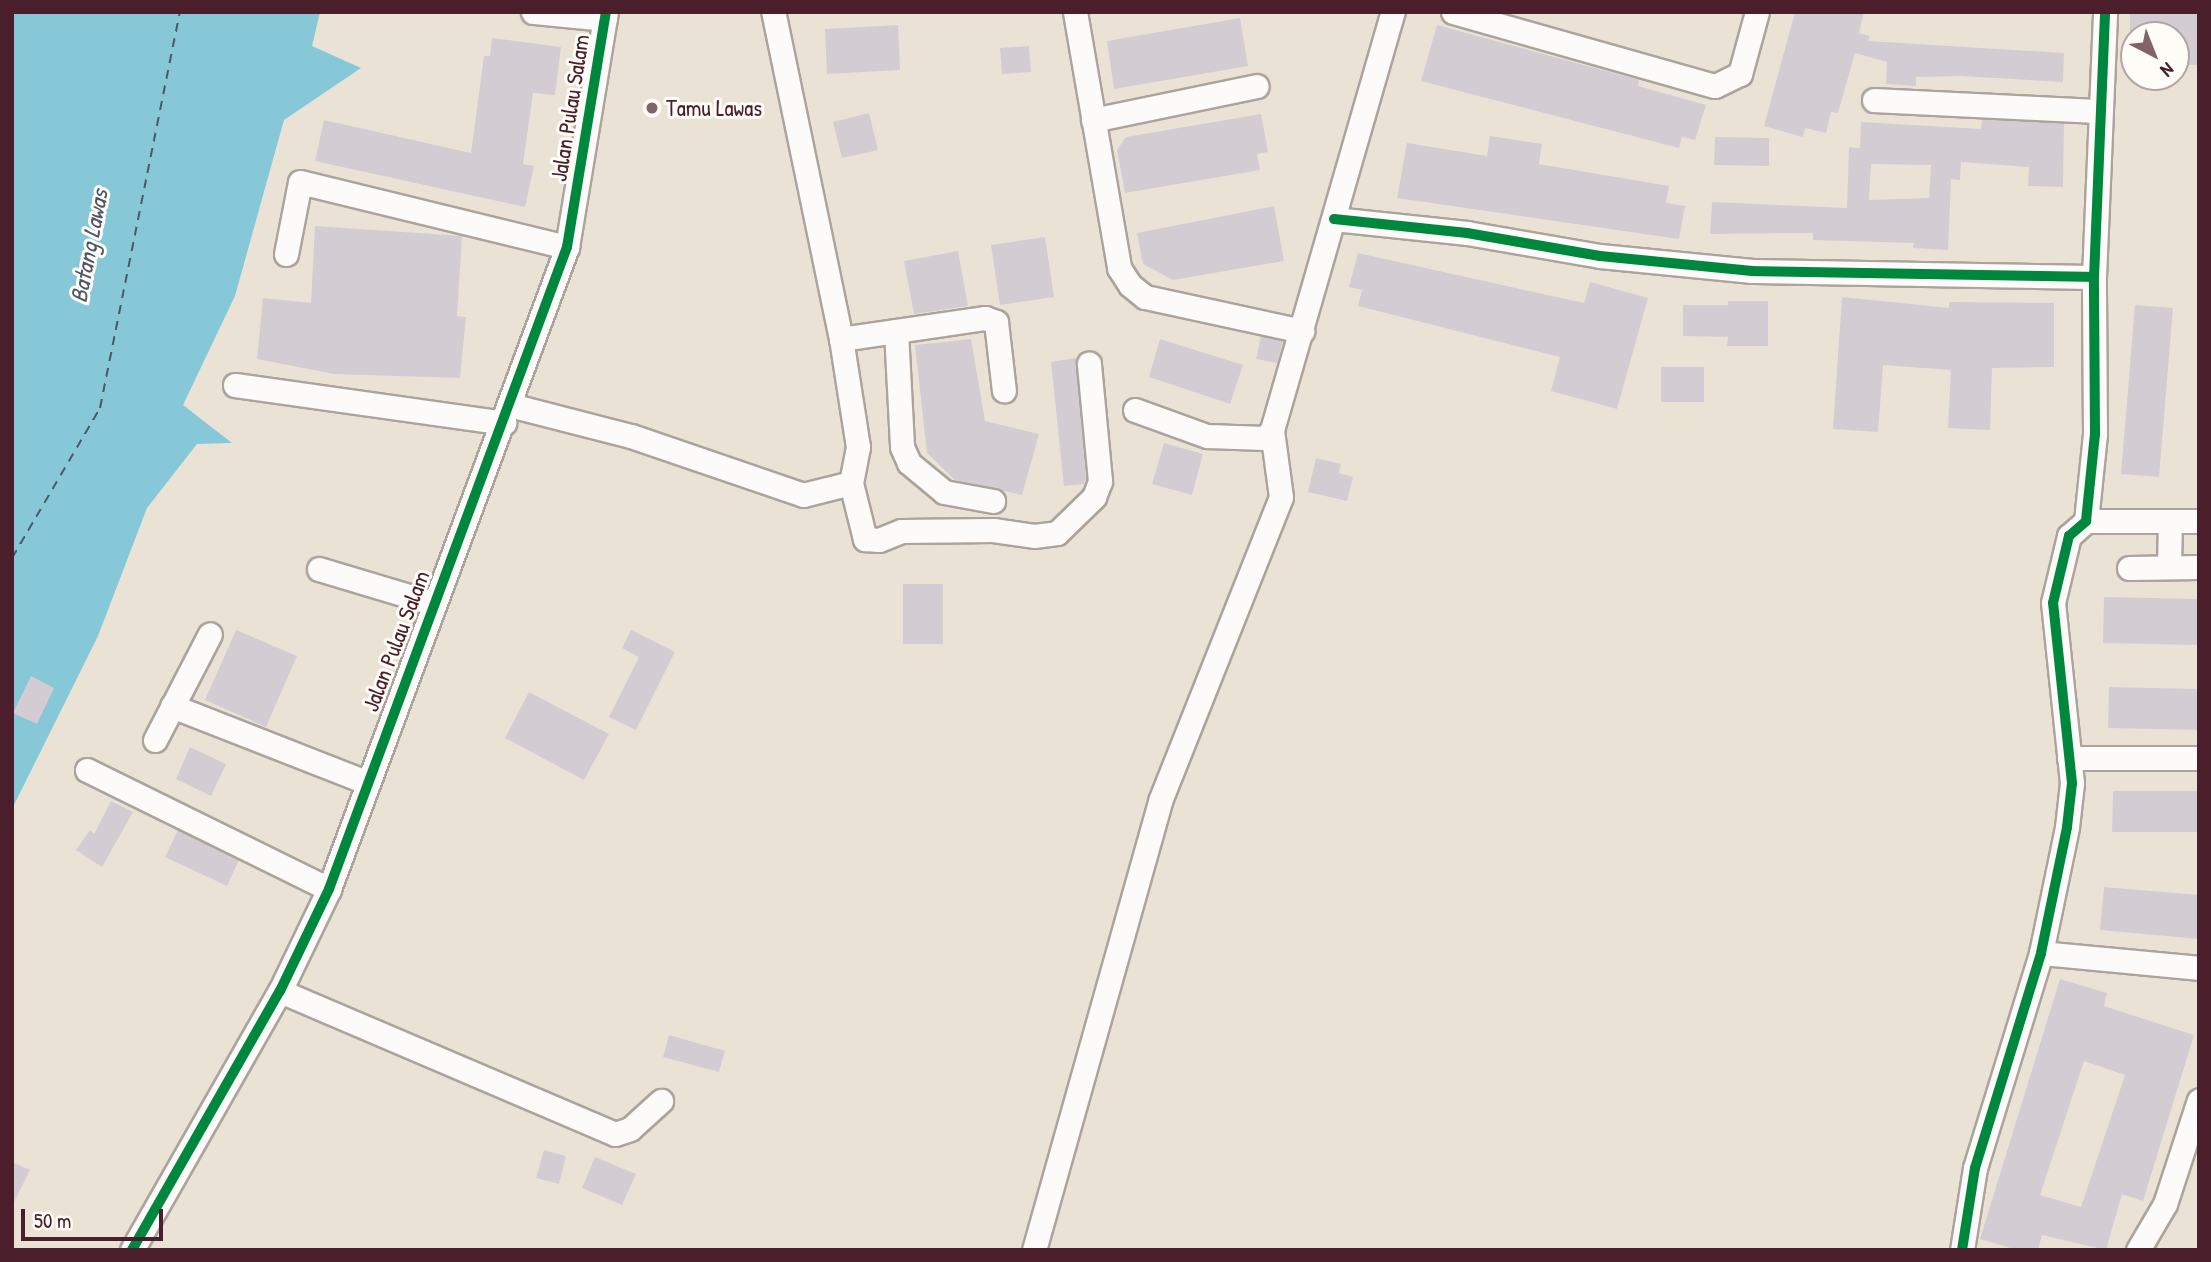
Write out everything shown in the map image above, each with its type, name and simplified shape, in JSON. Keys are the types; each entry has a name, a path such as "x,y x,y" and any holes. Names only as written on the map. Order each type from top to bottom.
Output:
{"street":[{"path":"773,12 841,339 858,447 851,483 865,539 879,540 901,531 993,530 1034,536 1057,533 1094,497 1100,481 1089,364"},
{"path":"1075,12 1119,268 1130,285 1145,297 1302,331"},
{"path":"1135,410 1207,436 1265,438 1272,430 1393,12"},
{"path":"1453,12 1715,86 1740,74 1757,12"},
{"path":"1962,1250 1975,1168 2041,953 2067,827 2069,758 2053,603 2069,537 2086,521 2095,434 2094,276 2105,12"},
{"path":"546,13 605,16"},
{"name":"Jalan Pulau Salam","path":"132,1250 280,991 329,889 432,603 507,414 567,247 605,16"},
{"path":"1093,120 1257,86"},
{"path":"1874,100 2101,111"},
{"path":"286,254 300,181 567,247"},
{"path":"1334,219 1467,233 1600,256 1752,271 2094,276"},
{"path":"841,339 985,318 996,322 1004,391"},
{"path":"896,331 902,447 909,463 944,492 993,501"},
{"path":"235,385 507,414 631,436 803,495 851,483"},
{"path":"1034,1250 1160,801 1281,497 1272,430"},
{"path":"2086,521 2199,521"},
{"path":"2169,567 2170,521"},
{"path":"2129,568 2199,567"},
{"path":"319,569 432,603"},
{"path":"155,740 210,634"},
{"path":"172,706 366,782"},
{"path":"2069,758 2199,758"},
{"path":"87,770 329,889"},
{"path":"2041,953 2199,968"},
{"path":"280,991 615,1134 630,1129 661,1101"},
{"path":"2138,1250 2165,1203 2199,1100"}],"water":[{"name":"Batang Lawas","path":"12,12 320,12 312,46 361,68 284,120 235,296 183,405 232,443 197,444 147,508 98,636 12,809"}],"building":[{"path":"1795,12 1864,12 1859,33 1870,36 1868,41 2064,53 2063,82 1961,76 1916,77 1916,86 1886,84 1887,62 1855,53 1838,113 1831,112 1826,133 1805,128 1803,137 1764,126"},
{"path":"2130,12 2199,12 2199,65 2190,65 2190,21 2130,21"},
{"path":"1240,18 1248,66 1114,89 1107,41"},
{"path":"898,25 900,70 827,74 825,29"},
{"path":"1437,25 1639,80 1638,86 1706,105 1695,140 1682,137 1679,148 1421,81"},
{"path":"492,38 561,47 555,95 533,93 523,164 534,166 525,207 315,161 324,120 471,153 484,56 490,56"},
{"path":"1029,46 1031,72 1002,74 1000,48"},
{"path":"869,113 878,150 842,158 833,122"},
{"path":"1261,114 1268,152 1257,154 1260,170 1125,193 1117,150 1126,137"},
{"path":"1982,119 2064,123 2063,187 2028,186 2029,167 1961,162 1960,180 1951,179 1948,250 1913,248 1914,243 1813,240 1813,233 1710,234 1712,202 1847,208 1849,147 1860,148 1861,122 1981,129","holes":["1871,164 1931,165 1929,198 1869,200"]},
{"path":"1490,136 1542,144 1539,164 1669,186 1666,203 1685,206 1679,239 1397,198 1407,143 1487,156"},
{"path":"1715,137 1769,138 1769,166 1714,165"},
{"path":"1274,206 1284,261 1173,280 1143,264 1137,233"},
{"path":"315,226 462,236 457,316 466,317 460,378 334,374 257,359 263,298 311,303"},
{"path":"1045,237 1054,297 1000,305 991,245"},
{"path":"958,251 968,306 914,314 904,261"},
{"path":"1358,253 1584,303 1590,282 1648,298 1617,409 1551,391 1560,357 1358,306 1362,290 1349,287"},
{"path":"1842,297 1949,308 1949,302 2054,303 2054,367 1992,368 1990,430 1948,428 1951,370 1883,365 1878,432 1833,429"},
{"path":"1728,301 1768,301 1768,346 1727,346 1728,337 1683,336 1683,305 1728,305"},
{"path":"2135,305 2173,308 2159,477 2121,474"},
{"path":"1261,336 1283,341 1277,363 1256,359"},
{"path":"971,339 985,421 1039,434 1022,495 955,480 927,453 915,345"},
{"path":"1160,339 1243,365 1230,404 1149,377"},
{"path":"1076,358 1086,479 1084,484 1064,486 1051,362"},
{"path":"1661,367 1704,367 1704,402 1661,402"},
{"path":"1164,443 1203,454 1192,495 1152,484"},
{"path":"1316,458 1341,464 1339,473 1353,477 1347,501 1308,492"},
{"path":"903,584 943,584 943,644 903,644"},
{"path":"2104,597 2199,599 2199,645 2103,643"},
{"path":"236,630 297,656 266,727 205,700"},
{"path":"631,630 675,652 636,730 609,717 639,657 622,648"},
{"path":"31,676 54,688 37,724 13,713"},
{"path":"2109,687 2199,689 2199,730 2108,728"},
{"path":"529,692 609,734 584,780 505,738"},
{"path":"190,747 226,764 211,796 176,779"},
{"path":"2113,791 2199,791 2199,832 2112,832"},
{"path":"111,801 133,812 102,867 76,850 90,830 94,834"},
{"path":"178,830 239,860 227,886 165,857"},
{"path":"2104,887 2199,895 2199,939 2100,930"},
{"path":"2060,979 2107,993 2104,1006 2194,1035 2143,1201 2122,1194 2106,1250 2042,1235 2038,1250 2017,1250 1980,1239","holes":["2084,1061 2125,1075 2081,1207 2040,1195"]},
{"path":"669,1035 725,1051 719,1072 663,1057"},
{"path":"544,1150 566,1156 559,1184 536,1178"},
{"path":"595,1157 636,1174 622,1205 582,1188"},
{"path":"12,1162 30,1170 12,1206"}],"ferry route":[{"path":"12,558 100,408 180,12"}],"cycle path":[{"path":"132,1250 280,991 329,889 567,247 606,12"},
{"path":"1334,219 1467,233 1600,256 1752,271 2094,277 2105,12"},
{"path":"1962,1250 1975,1168 2041,953 2067,827 2072,783 2053,603 2069,536 2086,521 2095,434 2094,277"}],"place":[{"name":"Tamu Lawas","path":"652,108"}]}
